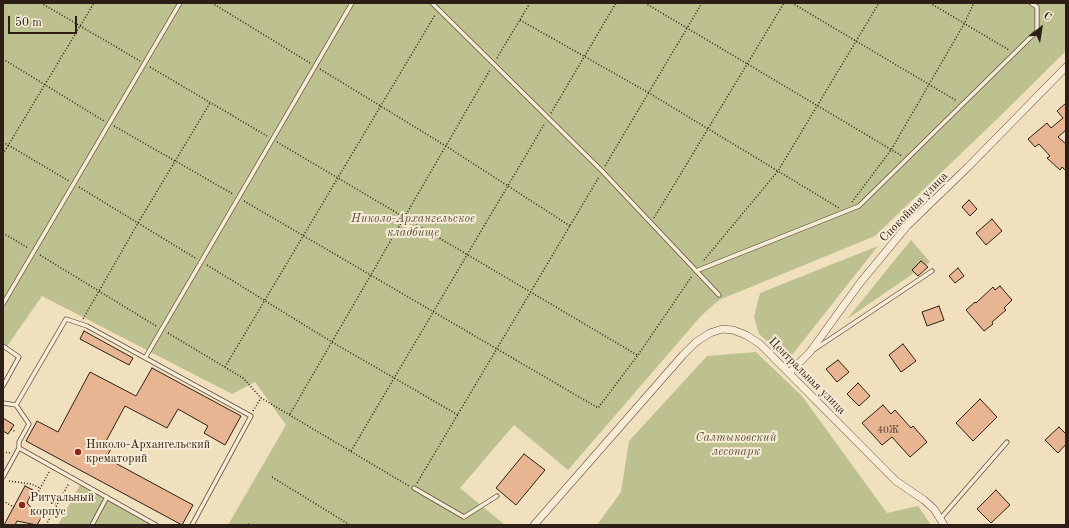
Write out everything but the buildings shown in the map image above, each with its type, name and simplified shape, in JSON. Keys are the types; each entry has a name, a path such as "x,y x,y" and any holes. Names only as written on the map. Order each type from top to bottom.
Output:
{"street":[{"name":"Спокойная улица","path":"789,373 810,352 860,283 907,226 968,167 1066,67"},
{"name":"Центральная улица","path":"534,525 683,355 696,342 710,333 722,329 733,330 746,335 760,344 896,481 924,500 934,509 942,522"}],"lane":[{"path":"3,304 180,3"},
{"path":"145,358 352,3"},
{"path":"432,3 602,171 719,295"},
{"path":"696,271 859,206 1037,32 1037,7 1031,3"},
{"path":"810,352 932,271"},
{"path":"16,405 66,319 87,326 250,416 192,525"},
{"path":"3,346 19,358 3,385"},
{"path":"3,403 16,405 29,424 19,442 19,448 3,477"},
{"path":"942,522 1007,442"},
{"path":"19,448 156,525"},
{"path":"414,488 464,517 497,496"},
{"path":"92,525 107,497"}],"path":[{"path":"42,3 638,355"},
{"path":"3,154 94,3"},
{"path":"212,3 446,146 570,226"},
{"path":"289,415 530,3"},
{"path":"351,451 616,3"},
{"path":"645,3 907,160"},
{"path":"3,233 225,367 242,378 261,398 414,488 702,3"},
{"path":"650,223 784,3"},
{"path":"792,3 963,104"},
{"path":"3,59 109,124 239,197 598,408 638,355 696,271 778,171 879,3"},
{"path":"930,3 1014,54"},
{"path":"520,20 649,93 845,212 891,150 964,24 974,3"},
{"path":"225,367 439,9"},
{"path":"80,324 210,102"},
{"path":"3,142 332,342 458,415"},
{"path":"250,416 261,398"},
{"path":"11,429 15,432"},
{"path":"52,466 37,494 57,505"},
{"path":"272,477 350,525"},
{"path":"46,525 72,478"},
{"path":"3,480 31,484 40,489"},
{"path":"3,501 14,507"}],"green space":[{"name":"Николо-Архангельское кладбище","path":"3,3 1066,3 1066,51 875,236 719,300 701,316 568,470 514,425 460,488 505,525 228,525 286,425 255,382 232,394 42,296 3,352"},
{"path":"911,240 930,262 847,319"},
{"path":"878,246 788,360 759,334 754,317 760,293"},
{"name":"Салтыковский лесопарк","path":"756,352 802,396 887,513 918,506 931,525 597,525 621,492 629,441 707,356"},
{"path":"80,485 155,525 58,525"}],"place":[{"name":"Николо-Архангельский крематорий","path":"78,452"},
{"name":"Ритуальный корпус","path":"22,505"}]}
